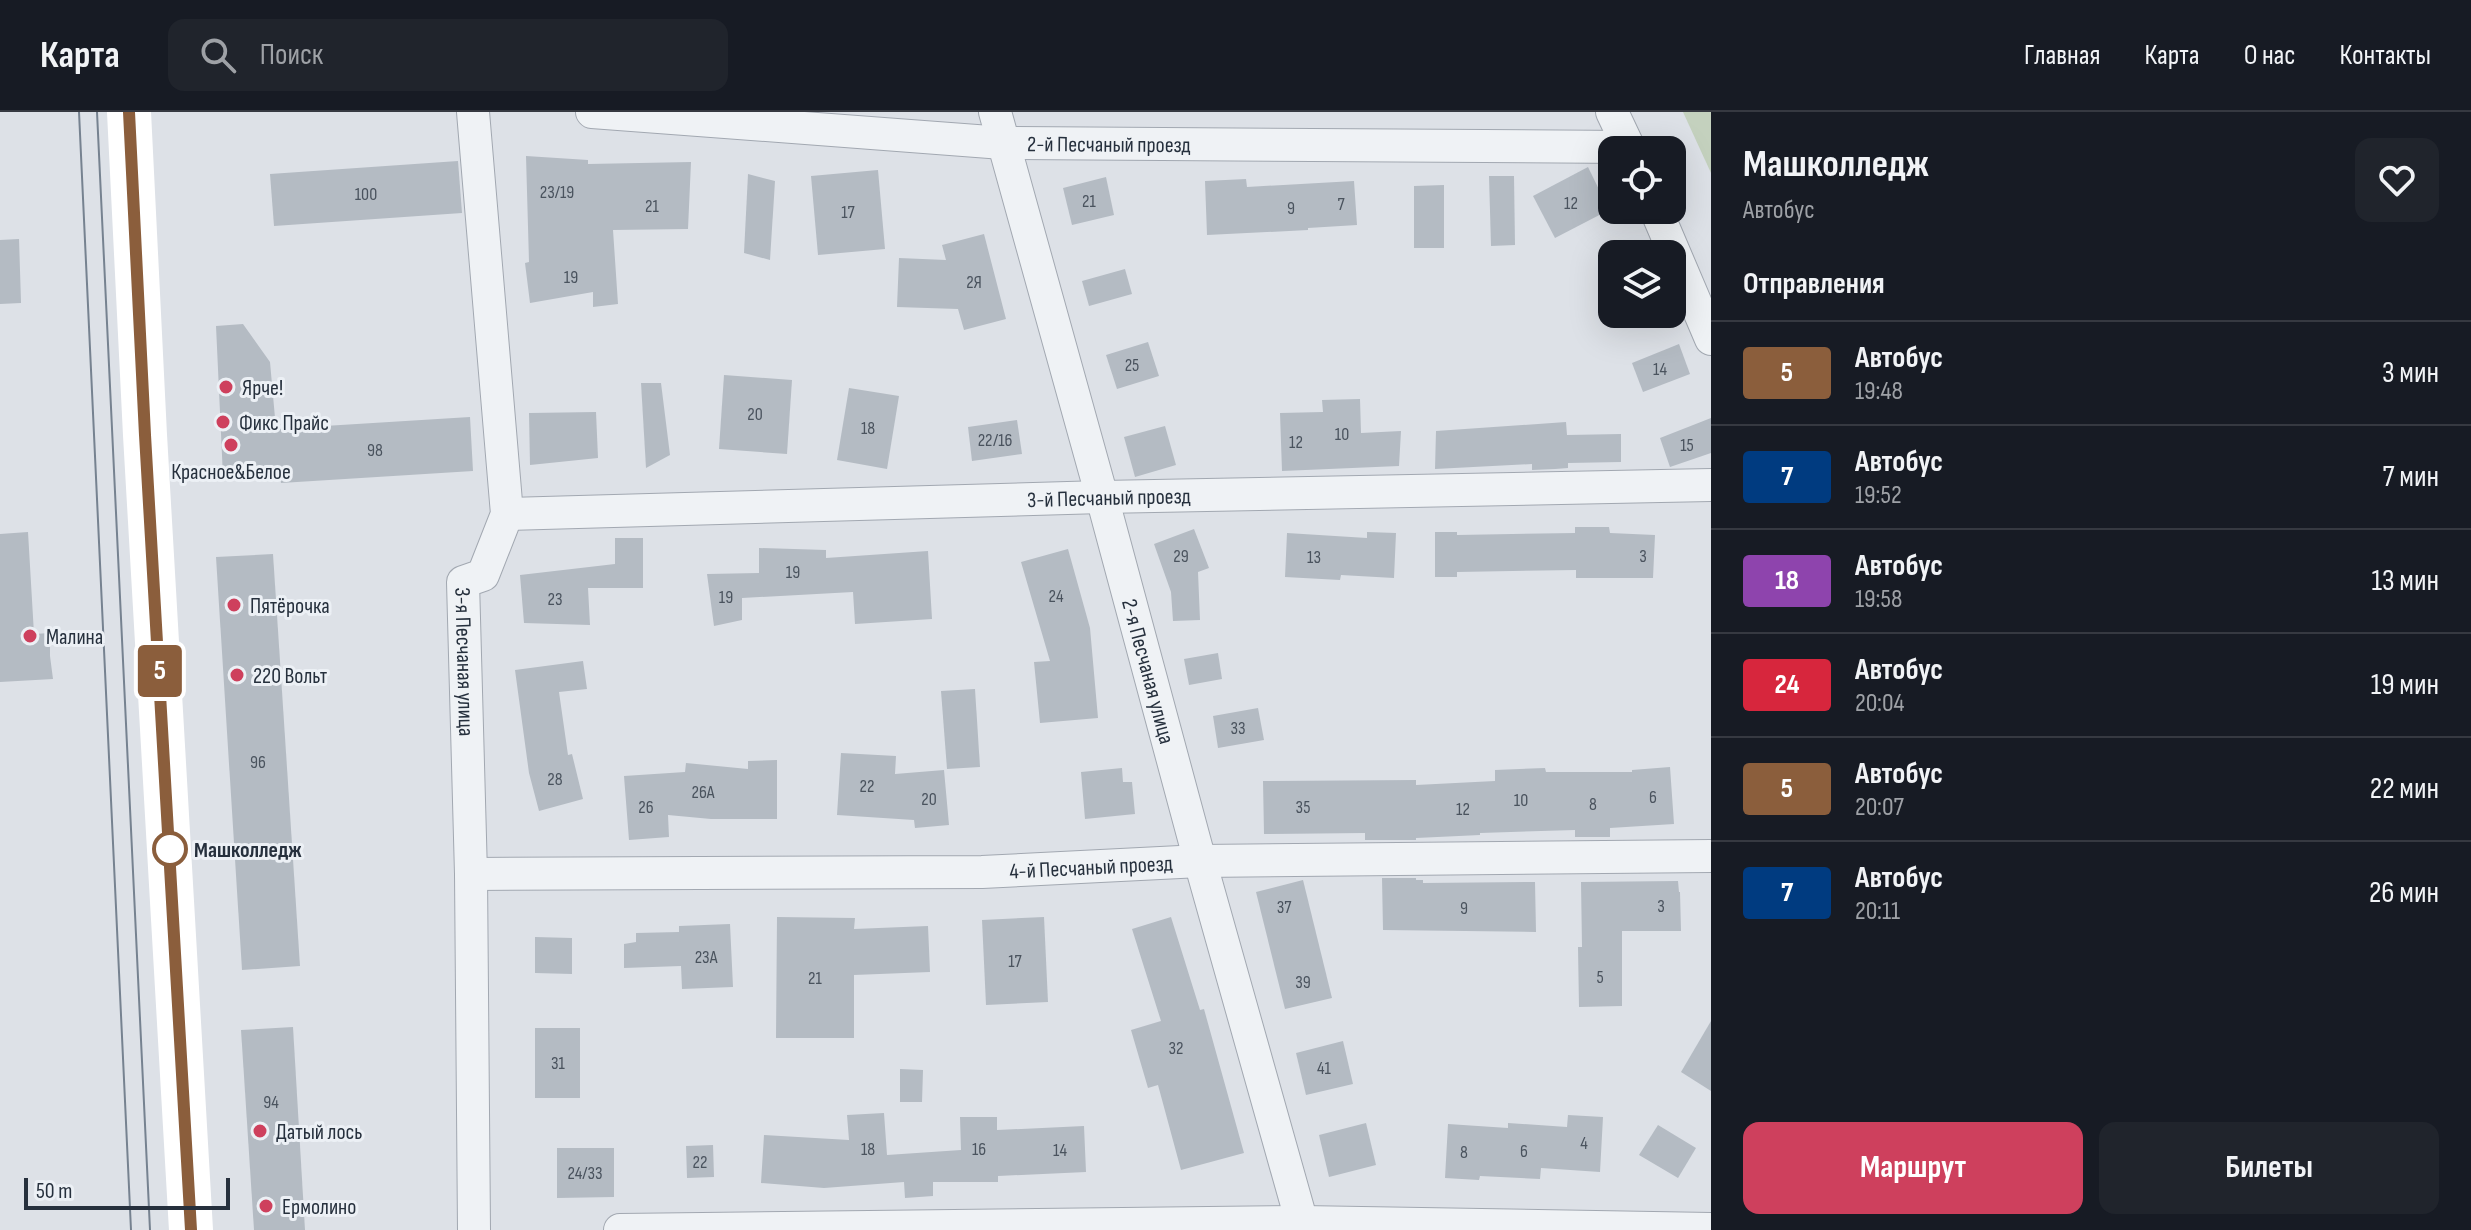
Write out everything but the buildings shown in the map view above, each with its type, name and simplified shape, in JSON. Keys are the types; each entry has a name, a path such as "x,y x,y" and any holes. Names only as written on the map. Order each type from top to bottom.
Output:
{"main road":[{"path":"129,112 191,1230"}],"street":[{"name":"3-я Песчаная улица","path":"473,112 507,514 483,575 463,582 471,874 474,1230"},
{"name":"2-й Песчаный проезд","path":"592,112 1003,143 1598,148"},
{"name":"2-я Песчаная улица","path":"995,112 1303,1226"},
{"path":"1612,112 1623,136"},
{"path":"1662,224 1711,339"},
{"name":"3-й Песчаный проезд","path":"507,514 1102,497 1711,485"},
{"name":"4-й Песчаный проезд","path":"471,874 982,872 1200,861 1711,856"},
{"path":"620,1230 1303,1226 1711,1229"}],"green space":[{"path":"1683,112 1711,112 1711,173"}],"tram line":[{"path":"79,112 131,1230"},
{"path":"97,112 150,1230"}],"bus line":[{"name":"5","path":"129,112 191,1230"}],"place":[{"name":"Ярче!","path":"226,387"},
{"name":"Фикс Прайс","path":"223,422"},
{"name":"Красное&Белое","path":"231,445"},
{"name":"Пятёрочка","path":"234,605"},
{"name":"Малина","path":"30,636"},
{"name":"220 Вольт","path":"237,675"},
{"name":"Машколледж","path":"170,849"},
{"name":"Датый лось","path":"260,1131"},
{"name":"Ермолино","path":"266,1206"}]}
